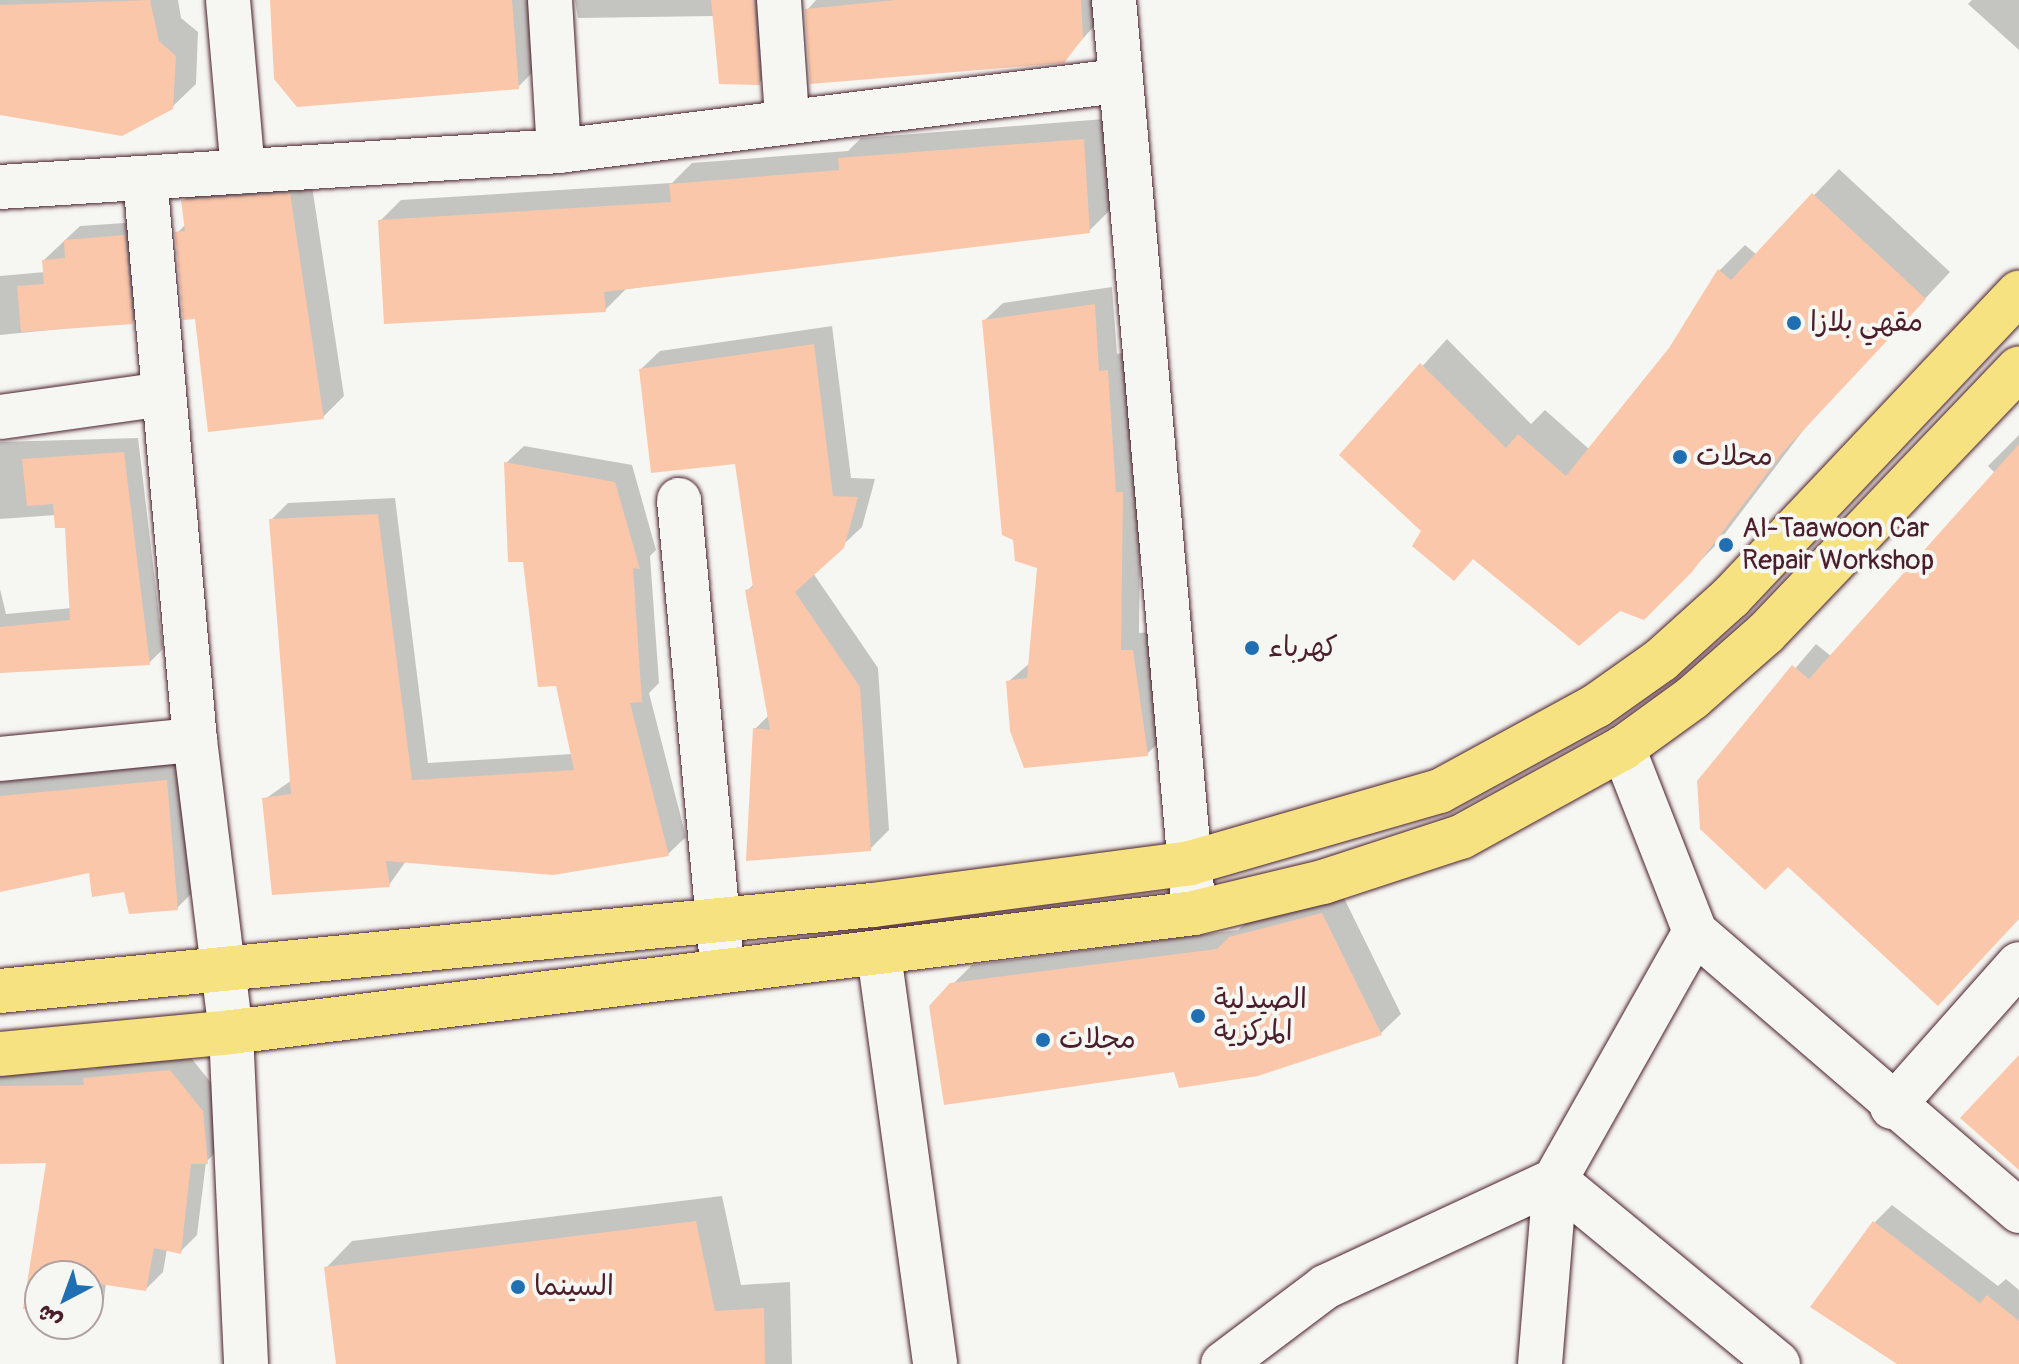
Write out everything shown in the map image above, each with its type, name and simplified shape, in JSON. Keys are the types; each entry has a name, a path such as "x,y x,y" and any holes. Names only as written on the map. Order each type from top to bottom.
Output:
{"main road":[{"path":"0,991 224,965 717,922 1190,863 1440,791 1596,706 1731,597 2019,292"},
{"path":"0,1054 231,1032 1194,913 1323,882 1461,837 1623,748 1766,633 2019,368"}],"street":[{"path":"228,0 243,171"},
{"path":"550,0 559,151"},
{"path":"779,0 787,117"},
{"path":"1114,0 1118,81 1194,913"},
{"path":"0,187 559,151 787,117 1118,81"},
{"path":"145,178 195,740 231,1032 246,1364"},
{"path":"0,417 163,394"},
{"path":"679,500 723,971"},
{"path":"0,759 195,740"},
{"path":"1623,748 1695,932 1892,1107 2019,1211"},
{"path":"1540,1364 1555,1180 1695,932"},
{"path":"879,954 935,1364"},
{"path":"1892,1107 2019,964"},
{"path":"1223,1364 1325,1287 1555,1180"},
{"path":"1555,1180 1778,1364"}],"building":[{"path":"150,0 159,41 176,56 173,109 122,136 0,115 0,5"},
{"path":"270,0 512,0 519,89 297,107 274,79"},
{"path":"711,0 754,0 760,85 719,84"},
{"path":"896,0 1081,0 1083,38 1064,63 810,84 805,9"},
{"path":"1084,139 1090,233 604,292 606,312 384,324 378,220 671,202 669,184 839,170 838,158"},
{"path":"290,193 324,419 208,432 195,319 183,320 175,232 185,231 181,200"},
{"path":"1812,193 1926,299 1783,452 1692,572 1644,620 1620,611 1579,646 1473,559 1454,581 1412,546 1421,531 1339,455 1420,363 1506,448 1518,434 1566,476 1669,348 1718,269 1731,280"},
{"path":"125,235 133,324 21,332 17,286 44,284 42,260 65,258 64,240"},
{"path":"1095,304 1099,371 1108,370 1116,492 1123,492 1121,650 1133,650 1148,756 1024,768 1010,731 1006,681 1027,678 1037,568 1015,561 1013,540 1002,535 982,320"},
{"path":"814,344 833,496 858,497 844,548 795,592 860,687 871,851 746,861 753,728 770,730 745,590 753,588 735,464 651,473 639,369"},
{"path":"2019,444 2019,919 1938,1006 1788,867 1765,890 1700,829 1697,781 1792,665 1809,679"},
{"path":"124,452 150,665 0,673 0,627 70,620 65,528 55,528 53,504 27,506 22,459"},
{"path":"504,462 615,482 640,569 633,568 642,702 630,703 669,856 553,875 386,861 390,887 272,895 262,798 291,794 269,519 378,514 412,780 574,770 556,686 538,687 523,562 508,562"},
{"path":"167,780 178,910 129,914 124,892 92,897 89,873 0,892 0,796"},
{"path":"1322,913 1382,1035 1258,1076 1179,1088 1174,1072 944,1105 929,1006 950,983 1217,949 1229,937"},
{"path":"2019,1055 2019,1170 1960,1118"},
{"path":"170,1070 203,1111 208,1164 191,1164 181,1254 154,1248 146,1291 104,1285 104,1260 31,1260 46,1163 0,1164 0,1086 84,1085 83,1078"},
{"name":"السينما","path":"696,1221 715,1311 764,1308 765,1364 336,1364 324,1267"},
{"path":"1873,1221 1980,1303 1987,1295 2019,1321 2019,1364 1897,1364 1810,1307"}],"place":[{"name":"مقهي بلازا","path":"1794,323"},
{"name":"محلات","path":"1680,457"},
{"name":"Al-Taawoon Car Repair Workshop","path":"1726,545"},
{"name":"كهرباء","path":"1252,648"},
{"name":"الصيدلية المركزية","path":"1198,1016"},
{"name":"مجلات","path":"1043,1040"},
{"name":"السينما","path":"518,1287"}]}
